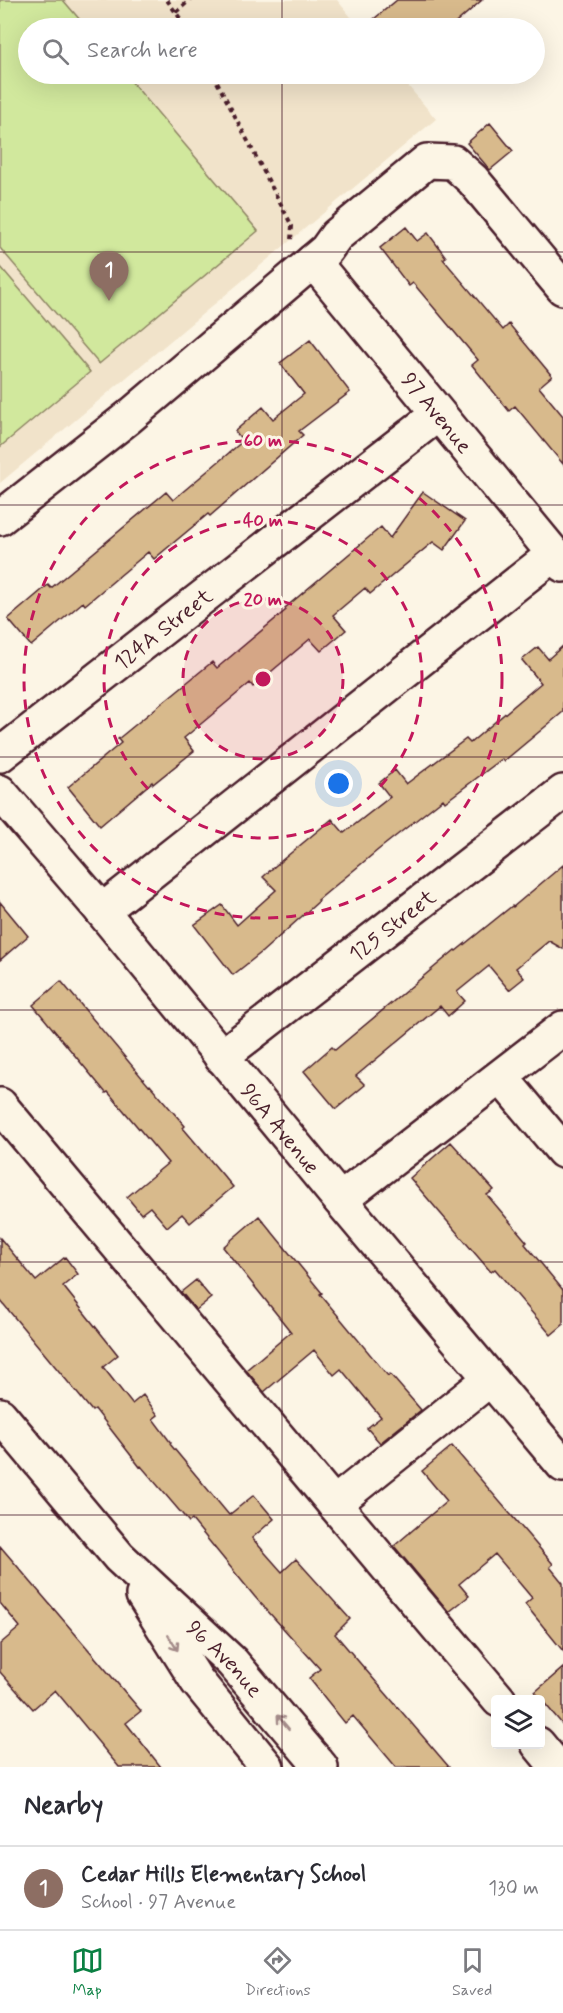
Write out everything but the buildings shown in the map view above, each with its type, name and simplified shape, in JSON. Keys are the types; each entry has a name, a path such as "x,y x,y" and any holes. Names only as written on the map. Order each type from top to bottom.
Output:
{"street":[{"path":"0,518 129,417 326,250 336,236 426,161 453,162 473,180 563,288"},
{"name":"97 Avenue","path":"310,263 559,560"},
{"name":"124A Street","path":"0,755 438,414"},
{"path":"102,911 559,560"},
{"name":"96A Avenue","path":"0,792 102,911 221,1058 563,1465"},
{"name":"125 Street","path":"221,1058 563,792"},
{"path":"340,1200 563,1028"},
{"path":"501,1077 563,1152"},
{"path":"0,1105 496,1695"},
{"path":"334,1504 490,1379"},
{"name":"96 Avenue","path":"0,1415 119,1557 232,1662 321,1767"},
{"name":"96 Avenue","path":"119,1557 197,1681 267,1767"},
{"path":"542,1749 557,1767"}],"path":[{"path":"167,0 180,18"},
{"path":"176,12 190,0"},
{"path":"218,84 292,226 289,251 310,263"}],"shaded area":[{"path":"0,0 337,0 352,18 18,18 18,84 406,84 436,119 0,483"}],"green space":[{"path":"0,0 63,0 78,18 18,18 18,84 133,84 258,231 99,364 0,248"},
{"path":"0,266 90,372 0,447"}],"place":[{"name":"Cedar Hills Elementary School","path":"109,301"}]}
